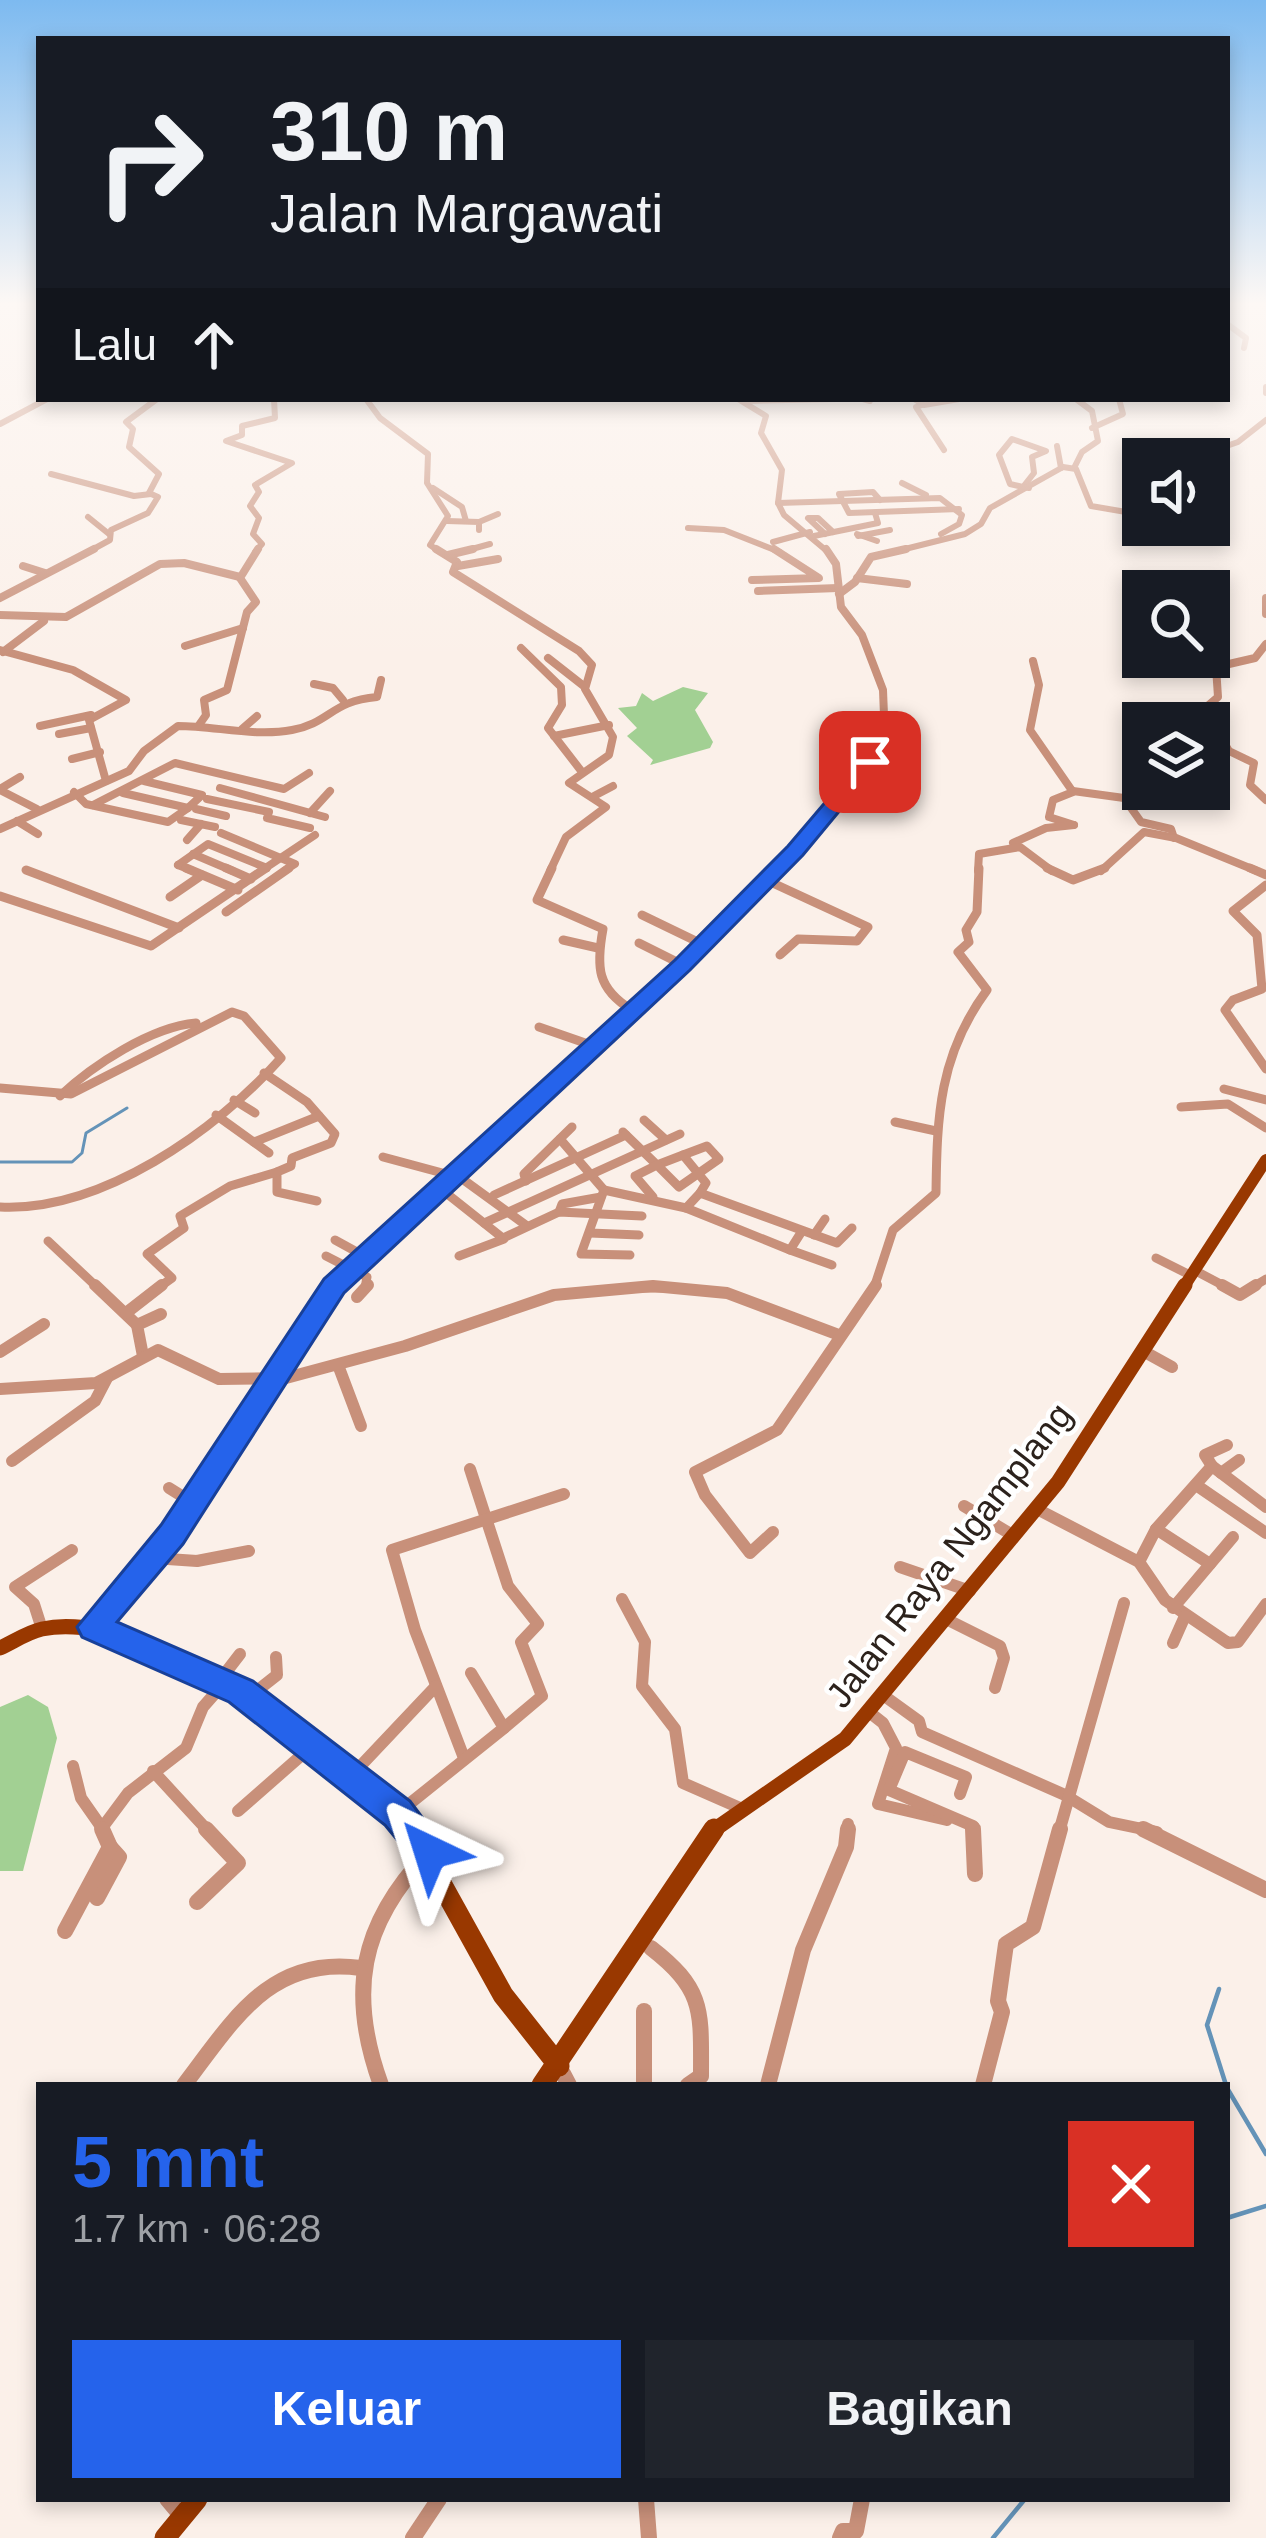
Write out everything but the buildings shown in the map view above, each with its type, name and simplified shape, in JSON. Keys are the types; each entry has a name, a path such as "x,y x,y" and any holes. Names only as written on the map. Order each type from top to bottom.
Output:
{"main road":[{"name":"Jalan Raya Ngamplang","path":"564,2075 695,1852 722,1820 859,1723 970,1591 1037,1509 1266,1160"},
{"path":"2,1645 41,1626 93,1627 223,1681 250,1697 398,1813 430,1852 503,1995 564,2075"},
{"path":"165,2538 182,2505"}],"street":[{"path":"127,423 133,430 129,447 158,470 159,481 151,494"},
{"path":"240,577 246,560 262,544 253,534 259,518 250,506 259,492 255,485 292,463 283,456 243,452 226,441 242,435 243,425 250,423"},
{"path":"384,423 411,438 428,455 429,487 443,504 447,521"},
{"path":"764,423 761,434 782,470 778,503 790,521 820,534"},
{"path":"927,423 944,450"},
{"path":"1092,423 1098,441 1082,452 1074,468 1090,506 1122,512"},
{"path":"1092,428 1102,423"},
{"path":"1230,445 1262,423"},
{"path":"411,438 425,433"},
{"path":"1012,439 1046,451 1031,457 1034,473 1026,488 1010,484 1001,468 999,455 1012,439"},
{"path":"1057,446 1061,468"},
{"path":"758,591 838,591 857,578 871,557 965,534 981,524 990,508 1061,468 1074,468"},
{"path":"51,474 135,496 158,497 151,510 109,534"},
{"path":"902,483 959,509"},
{"path":"429,487 462,507 466,521"},
{"path":"778,503 930,496"},
{"path":"842,501 858,536 877,541"},
{"path":"916,545 959,524 959,509"},
{"path":"769,543 820,534 875,513 959,509"},
{"path":"944,510 944,528"},
{"path":"927,529 928,512"},
{"path":"850,521 880,523 875,513"},
{"path":"894,513 898,523"},
{"path":"911,513 911,524"},
{"path":"447,521 479,526 498,514"},
{"path":"88,517 109,534"},
{"path":"93,1627 193,1503 319,1307 352,1269 682,965 885,741 886,722 874,663 838,591 836,564 817,517 802,521 820,534"},
{"path":"447,521 430,543 458,566"},
{"path":"688,528 704,526 769,543 819,578 752,580"},
{"path":"858,536 890,530"},
{"path":"0,598 109,541 109,534"},
{"path":"448,556 484,547"},
{"path":"498,559 458,566 453,572 584,655 592,668 585,687"},
{"path":"2,651 44,621 76,613 147,566 179,562 215,575 240,577 256,599 227,689 204,700 206,715 200,725"},
{"path":"22,566 45,573"},
{"path":"857,578 907,584"},
{"path":"1266,598 1266,614"},
{"path":"0,615 44,621"},
{"path":"185,646 243,628"},
{"path":"1266,644 1255,658 1216,667 1218,697 1204,710 1229,751 1254,763 1250,785 1266,800"},
{"path":"520,648 554,675 561,687 562,705 552,734"},
{"path":"2,651 73,670 126,700 88,720 106,781"},
{"path":"548,658 585,687 614,737 609,755 569,783 605,803 603,814 566,837 536,895 542,905 603,928 598,948 606,994 632,1010"},
{"path":"1033,661 1039,686 1030,730 1051,756 1055,776 1073,791"},
{"path":"0,829 74,792 124,774 170,725 276,735 296,731 327,718 343,700 374,699 382,692 381,680"},
{"path":"314,684 334,688 343,700"},
{"path":"40,726 95,715"},
{"path":"242,729 257,716"},
{"path":"552,734 608,725"},
{"path":"59,734 91,728"},
{"path":"552,734 572,728"},
{"path":"552,734 582,772"},
{"path":"71,759 100,752"},
{"path":"609,755 625,758"},
{"path":"93,805 123,794 175,763 284,789 309,772"},
{"path":"201,784 214,771"},
{"path":"124,774 140,783 202,795 172,830"},
{"path":"20,777 0,790 37,809"},
{"path":"74,792 93,805 169,822 230,778"},
{"path":"594,796 613,786"},
{"path":"220,788 325,818"},
{"path":"310,813 330,791"},
{"path":"773,1532 754,1550 708,1505 695,1472 774,1432 878,1282 891,1233 936,1193 932,1131 940,1088 966,1018 987,990 958,952 970,940 966,931 977,912 979,854 1006,846 1047,822 1053,800 1073,791 1124,797 1135,806 1140,821 1171,829 1172,837"},
{"path":"123,794 226,816"},
{"path":"0,896 148,946 268,868 312,831 267,818 269,812 207,799"},
{"path":"181,820 218,830 295,866 226,913"},
{"path":"17,821 38,834"},
{"path":"188,840 201,824"},
{"path":"1006,846 1028,850 1059,876 1083,880 1110,868 1139,834 1172,837 1266,875"},
{"path":"252,895 178,865 208,844 268,868"},
{"path":"193,854 251,879"},
{"path":"26,869 179,928"},
{"path":"170,897 202,875"},
{"path":"760,883 868,927 854,941 794,941 780,955"},
{"path":"1266,885 1233,910 1257,934 1262,989 1233,1000 1226,1010 1266,1069"},
{"path":"642,915 702,944"},
{"path":"563,940 598,948"},
{"path":"639,943 682,965"},
{"path":"62,1093 174,1024 188,1027 222,1007"},
{"path":"0,1088 62,1093 101,1083 220,1015 241,1016 281,1058 218,1116 101,1187 37,1208 0,1207"},
{"path":"539,1027 591,1045"},
{"path":"125,1313 172,1278 147,1254 184,1228 181,1215 233,1184 291,1167 292,1158 335,1140 303,1098 266,1075"},
{"path":"1224,1089 1266,1100"},
{"path":"236,1102 255,1114"},
{"path":"1180,1107 1228,1104 1266,1128"},
{"path":"218,1116 268,1153"},
{"path":"254,1142 319,1116"},
{"path":"644,1120 666,1140"},
{"path":"895,1122 932,1131"},
{"path":"526,1180 524,1174 572,1127"},
{"path":"494,1195 623,1132 679,1187"},
{"path":"484,1223 680,1134"},
{"path":"560,1139 606,1192"},
{"path":"573,1226 561,1212 562,1204 606,1192 705,1146 716,1155 718,1160 667,1200"},
{"path":"683,1155 706,1183 686,1208"},
{"path":"383,1157 458,1173 494,1195 527,1226"},
{"path":"277,1172 277,1192 317,1201"},
{"path":"635,1176 652,1197"},
{"path":"441,1189 503,1238"},
{"path":"606,1192 667,1200 832,1265"},
{"path":"578,1268 606,1192"},
{"path":"700,1193 839,1243 852,1228"},
{"path":"753,1212 762,1200"},
{"path":"781,1222 791,1209"},
{"path":"460,1256 561,1212 642,1216"},
{"path":"790,1250 825,1219"},
{"path":"590,1233 639,1235"},
{"path":"335,1240 366,1257"},
{"path":"48,1241 137,1325 141,1353"},
{"path":"581,1254 630,1255"},
{"path":"326,1256 370,1283 357,1298"},
{"path":"1156,1258 1240,1295 1262,1285"},
{"path":"0,1389 62,1389 107,1378 141,1353 172,1353 220,1379 338,1366 554,1295 652,1286 727,1293 839,1335"},
{"path":"137,1325 161,1314"},
{"path":"0,1352 44,1324"},
{"path":"1143,1351 1172,1367"},
{"path":"338,1366 361,1426"},
{"path":"12,1461 95,1401 107,1378"},
{"path":"1227,1445 1205,1456 1216,1470 1266,1507"},
{"path":"1139,1562 1156,1529 1196,1485 1239,1460"},
{"path":"398,1813 543,1693 521,1642 538,1624 508,1586 470,1469"},
{"path":"1196,1485 1266,1532"},
{"path":"169,1488 193,1503"},
{"path":"464,1758 392,1552 402,1543 564,1494"},
{"path":"964,1506 1014,1536"},
{"path":"1037,1509 1139,1562 1182,1614 1236,1643 1266,1604"},
{"path":"1156,1529 1210,1564"},
{"path":"1182,1614 1210,1564 1233,1537"},
{"path":"15,1587 72,1550"},
{"path":"153,1558 197,1561 249,1551"},
{"path":"900,1568 970,1591"},
{"path":"0,1578 32,1601 41,1626"},
{"path":"622,1598 645,1642 642,1686 675,1729 683,1783 740,1808"},
{"path":"984,2082 1000,2030 1006,1944 1033,1927 1037,1890 1124,1604"},
{"path":"946,1619 1000,1646 1004,1658 995,1688"},
{"path":"102,1828 128,1792 186,1748 203,1707 240,1654"},
{"path":"250,1697 278,1675 275,1657"},
{"path":"471,1673 504,1728"},
{"path":"350,1777 436,1686"},
{"path":"883,1695 919,1720 922,1732 1065,1795 1109,1822 1156,1831 1266,1890"},
{"path":"859,1723 884,1723 900,1750 965,1778 960,1794"},
{"path":"238,1811 311,1747"},
{"path":"900,1750 885,1788 973,1826 975,1874"},
{"path":"73,1766 82,1798 119,1857 98,1898"},
{"path":"153,1771 238,1862 197,1902"},
{"path":"769,2082 803,1950 846,1847 848,1824"},
{"path":"64,1931 110,1847"},
{"path":"380,2082 364,2026 361,1968 405,1877 430,1852"},
{"path":"651,1948 688,1976 700,1994 701,2076 692,2082"},
{"path":"186,2082 253,2002 289,1970 325,1961 361,1968"},
{"path":"644,2011 644,2082"},
{"path":"413,2538 437,2502"},
{"path":"646,2502 650,2538"},
{"path":"841,2538 843,2531 855,2534 861,2502"}],"green space":[{"path":"683,687 708,693 695,710 713,742 710,748 650,765 653,760 627,736 637,728 618,708 636,706 642,693 653,701"},
{"path":"28,1695 48,1707 57,1738 23,1871 0,1871 0,1707"}],"waterway":[{"path":"0,1162 72,1162 82,1153 86,1133 127,1108"},
{"path":"1219,1989 1207,2025 1225,2082"},
{"path":"1230,2093 1266,2154"},
{"path":"1230,2217 1266,2206"},
{"path":"993,2538 1023,2502"}],"route":[{"path":"430,1852 398,1813 262,1706 225,1682 93,1627 172,1534 334,1286 682,965 795,850 870,762"}]}
